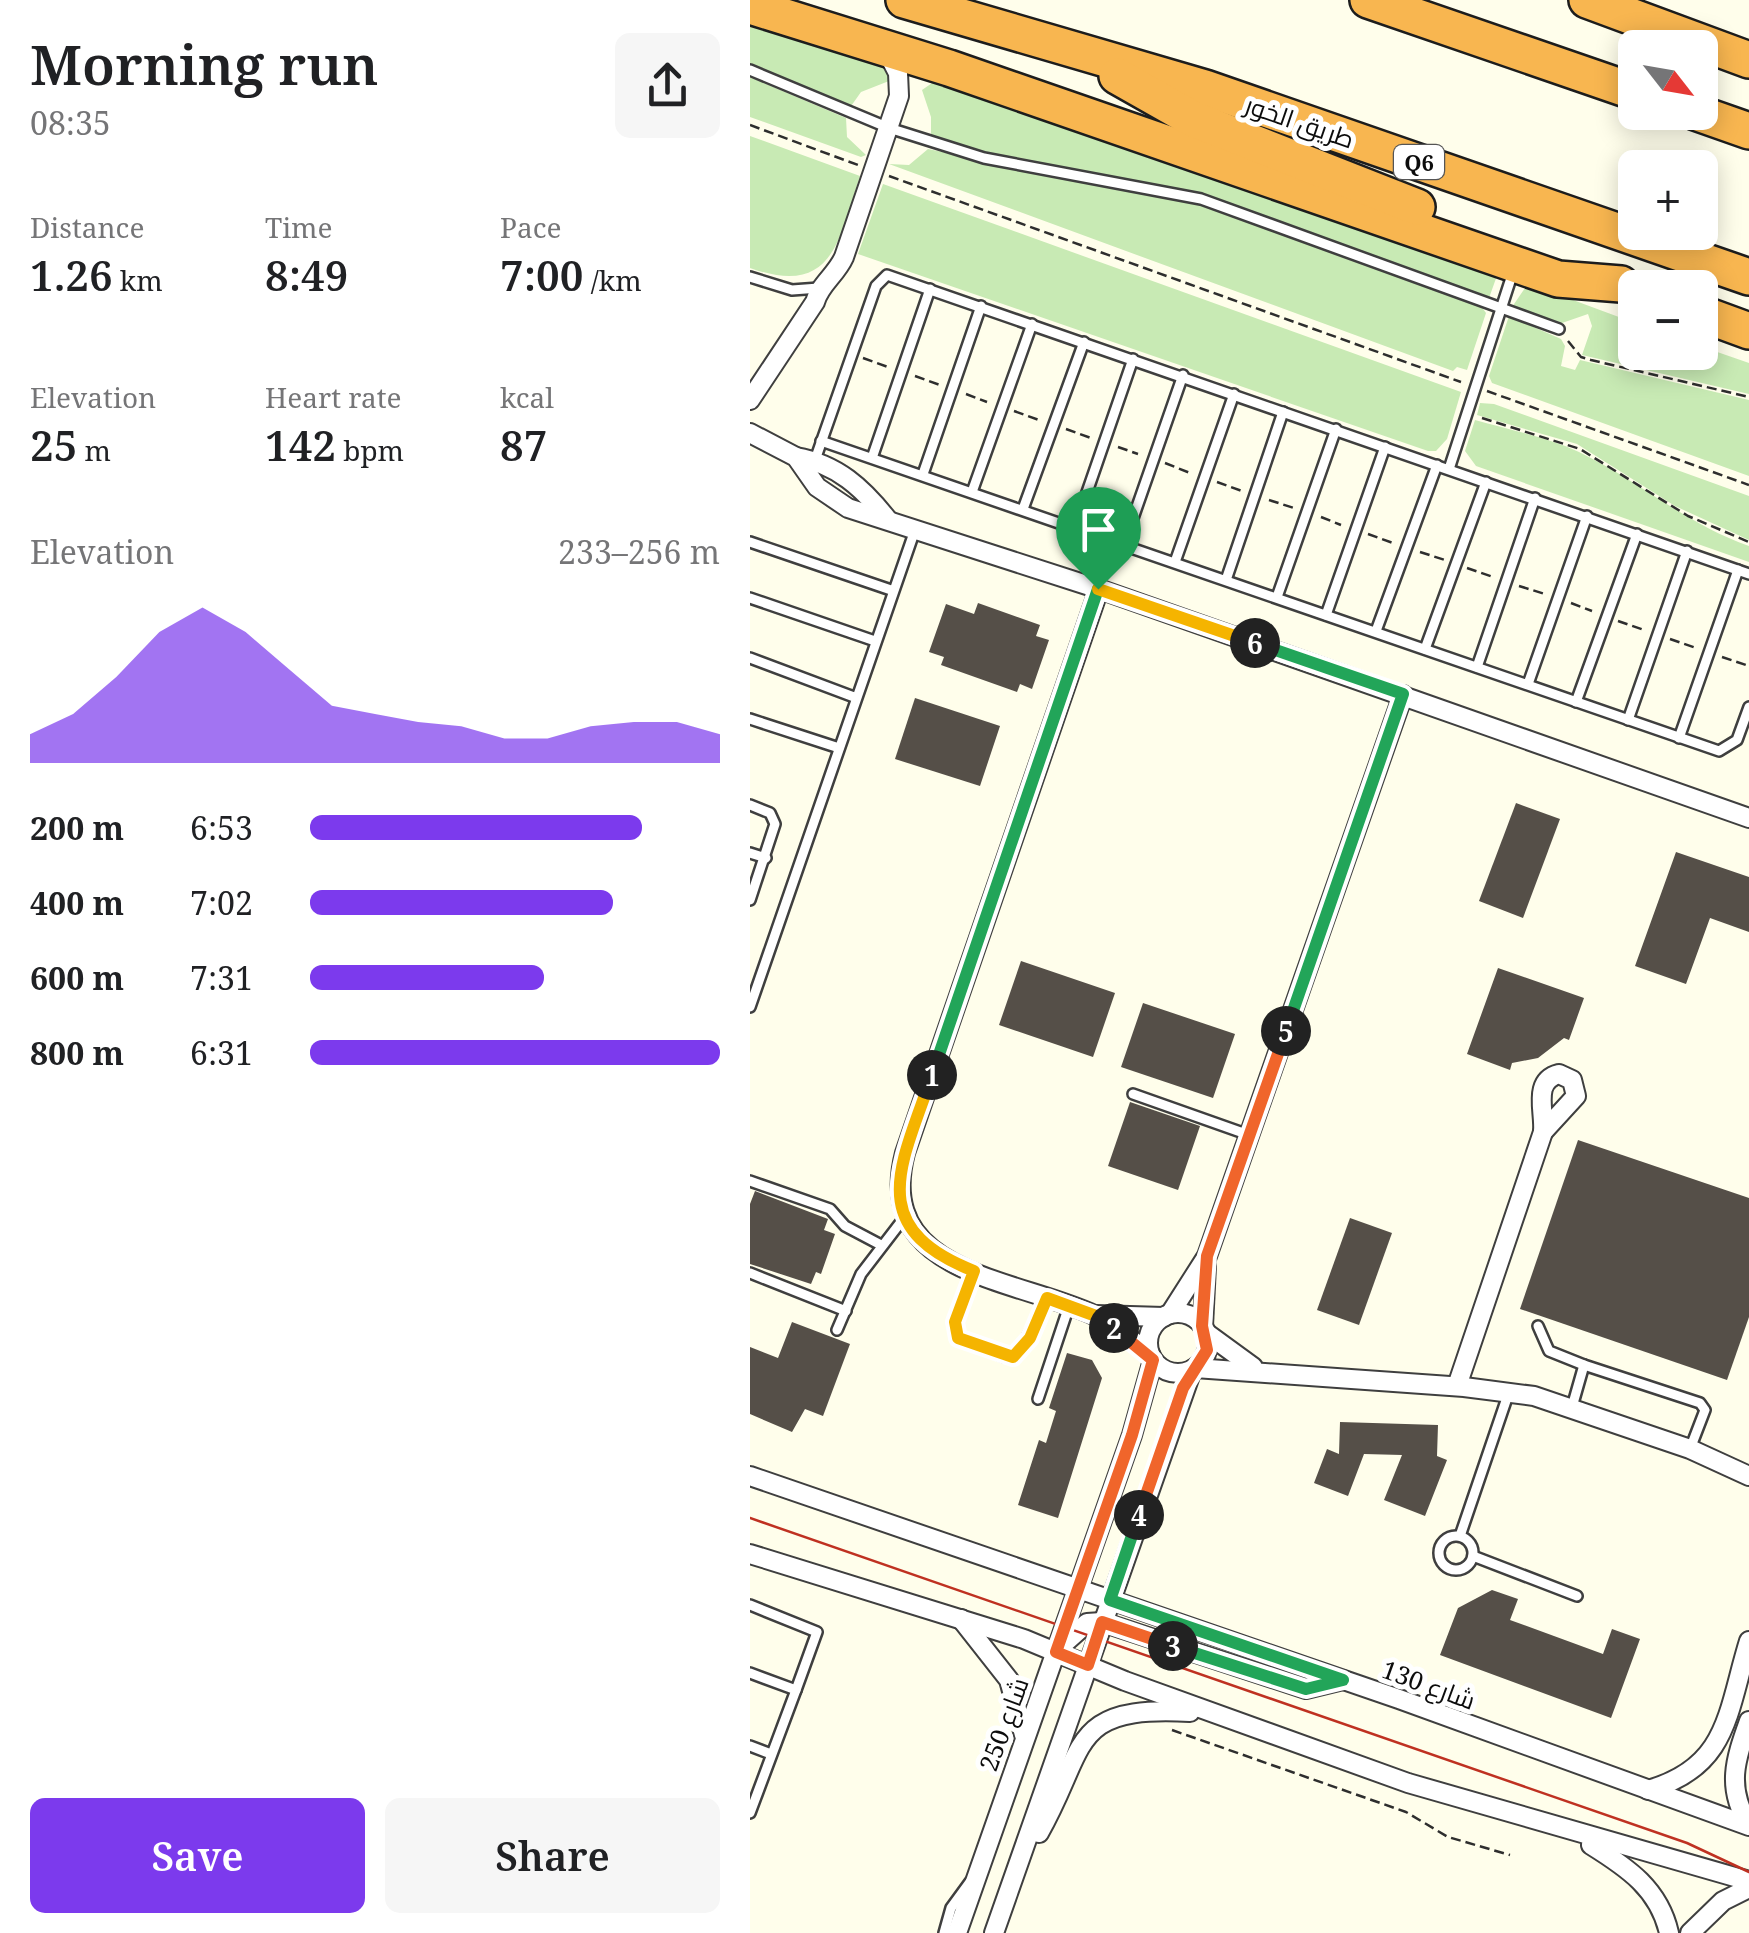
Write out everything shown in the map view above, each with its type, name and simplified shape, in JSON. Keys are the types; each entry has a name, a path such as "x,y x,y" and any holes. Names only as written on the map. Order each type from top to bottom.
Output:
{"highway":[{"name":"طريق الخور","path":"904,0 1206,88 1749,278"},
{"path":"1368,0 1618,86"},
{"path":"1590,1 1749,60"},
{"path":"750,6 949,68 1558,278 1618,286"},
{"path":"1086,56 1192,119 1618,283"},
{"path":"1718,120 1749,131"},
{"path":"1718,320 1749,331"}],"street":[{"path":"750,400 816,302 819,288 837,272 899,96 898,72 885,48"},
{"path":"899,96 922,76 949,68"},
{"path":"750,433 796,456 815,460 864,489 889,520"},
{"path":"796,456 817,486 848,508 1098,589 1749,818"},
{"path":"1098,589 906,1153 899,1186 904,1218 928,1248 974,1271 1096,1316 1174,1373 1193,1369 1258,1370 1509,1392 1572,1407 1740,1464 1749,1476"},
{"path":"1151,1357 1151,1330 1167,1316 1207,1256 1403,694"},
{"path":"1458,1386 1544,1132"},
{"path":"994,1933 1193,1369 1207,1350 1207,1256"},
{"path":"1096,1316 1188,1315 1258,1370"},
{"name":"شارع 250","path":"956,1933 1137,1422 1151,1357"},
{"name":"شارع 130","path":"750,1476 1343,1680 1749,1826"},
{"path":"750,1554 1056,1652 1210,1713 1390,1777 1749,1885"},
{"path":"961,1619 1009,1680 1024,1737"},
{"path":"1056,1652 1087,1623 1102,1622 1306,1689 1343,1680"},
{"path":"1648,1790 1680,1781 1707,1758 1719,1736 1749,1640"},
{"path":"1018,1868 1050,1813 1073,1754 1092,1731 1109,1720 1140,1711 1210,1713"},
{"path":"1749,1721 1732,1777 1739,1809 1749,1826"},
{"path":"1574,1834 1646,1886 1659,1902 1670,1933"},
{"path":"1690,1933 1723,1901 1749,1885"}],"lane":[{"path":"750,70 889,128 984,158 1201,199 1558,329"},
{"path":"1449,469 1516,264"},
{"path":"815,460 879,279 888,275 1749,574"},
{"path":"750,277 792,290 819,288"},
{"path":"872,458 930,289"},
{"path":"922,474 981,306"},
{"path":"972,492 1032,324"},
{"path":"1023,510 1084,342"},
{"path":"1075,528 1133,359"},
{"path":"1124,544 1183,375"},
{"path":"1175,562 1234,394"},
{"path":"1226,580 1283,412"},
{"path":"1277,597 1336,429"},
{"path":"821,441 1679,738 1726,751 1737,740 1749,706"},
{"path":"1326,615 1385,446"},
{"path":"1376,632 1437,465"},
{"path":"1425,649 1486,482"},
{"path":"1477,668 1535,498"},
{"path":"1528,684 1587,516"},
{"path":"750,1007 836,747 915,530"},
{"path":"1576,702 1637,534"},
{"path":"750,542 892,590"},
{"path":"1628,720 1687,551"},
{"path":"1679,738 1738,570"},
{"path":"750,598 875,642"},
{"path":"750,658 854,697"},
{"path":"750,718 836,747"},
{"path":"750,805 774,818 766,858 750,900"},
{"path":"750,853 766,858"},
{"path":"1133,1094 1250,1135"},
{"path":"750,1181 830,1209 845,1226 881,1246"},
{"path":"837,1330 861,1274 904,1218"},
{"path":"974,1271 955,1322 958,1338 970,1346 1005,1357 1020,1352 1047,1298"},
{"path":"750,1273 846,1311"},
{"path":"1038,1399 1069,1306"},
{"path":"1538,1326 1549,1351 1700,1403 1704,1410 1690,1449"},
{"path":"1572,1407 1584,1365"},
{"path":"1473,1556 1459,1570 1442,1562 1442,1543 1460,1536 1509,1392"},
{"path":"1460,1536 1471,1544 1473,1556"},
{"path":"1473,1556 1576,1596"},
{"path":"750,1605 817,1632 750,1813"},
{"path":"750,1673 796,1690"},
{"path":"750,1746 771,1754"},
{"path":"944,1933 958,1895 976,1877"}],"path":[{"path":"750,125 1749,485"},
{"path":"1558,329 1581,357 1749,397"},
{"path":"1466,414 1580,449 1688,516 1749,542"},
{"path":"1168,1729 1406,1812 1448,1837 1510,1855"}],"green space":[{"path":"750,13 888,66 889,81 861,92 849,109 750,65"},
{"path":"750,77 846,118 847,137 866,155 861,157 750,117"},
{"path":"935,81 1499,270 1489,298 1199,194 1019,161 931,137 931,117 922,90"},
{"path":"750,136 860,176 838,241 816,269 800,275 778,275 750,268"},
{"path":"928,149 1200,205 1481,306 1486,313 1467,370 1457,367 1453,371 889,164 909,165"},
{"path":"883,184 1461,392 1447,439 1436,451 1428,451 858,254"},
{"path":"1538,287 1618,317 1618,363 1582,355 1592,326 1588,314 1562,323 1512,307 1525,288"},
{"path":"1509,316 1561,339 1565,346 1561,366 1575,370 1580,360 1749,400 1749,476 1492,383 1489,376"},
{"path":"1718,352 1749,363 1749,394 1646,370 1718,370"},
{"path":"1480,403 1494,404 1749,496 1749,540 1675,506 1577,444 1477,415"},
{"path":"1475,420 1554,442 1601,463 1704,526 1749,546 1749,562 1476,466 1465,451"}],"building":[{"path":"978,603 1040,625 1036,636 1049,640 1032,689 1020,684 1017,692 941,665 944,657 929,652 946,604 974,614"},
{"path":"915,698 1000,726 980,786 895,759"},
{"path":"1516,803 1560,819 1523,918 1479,901"},
{"path":"1676,852 1749,877 1749,932 1710,918 1686,984 1635,966"},
{"path":"1021,961 1115,993 1093,1057 999,1025"},
{"path":"1498,968 1584,998 1569,1040 1564,1038 1538,1058 1512,1063 1510,1070 1467,1054"},
{"path":"1143,1003 1235,1034 1213,1098 1121,1067"},
{"path":"1130,1102 1200,1126 1178,1190 1108,1166"},
{"path":"1578,1140 1749,1198 1749,1317 1727,1380 1520,1309"},
{"path":"755,1191 828,1219 824,1230 835,1234 821,1274 816,1272 811,1284 750,1264 750,1204"},
{"path":"1350,1218 1392,1233 1359,1325 1317,1310"},
{"path":"792,1322 850,1344 823,1416 805,1409 792,1432 750,1414 750,1347 778,1358"},
{"path":"1067,1353 1092,1360 1102,1378 1058,1518 1018,1505 1039,1440 1046,1443 1056,1411 1049,1408"},
{"path":"1340,1422 1438,1425 1437,1456 1447,1460 1425,1516 1384,1500 1402,1455 1364,1454 1348,1496 1314,1483 1327,1449 1339,1454"},
{"path":"1492,1590 1518,1599 1510,1620 1603,1654 1612,1629 1640,1639 1611,1718 1440,1655 1458,1608"}],"tram line":[{"path":"750,1518 1687,1843 1749,1872"}],"route":[{"path":"1098,589 1403,694 1207,1256 1202,1326 1207,1350 1192,1370 1178,1401 1110,1600 1343,1680 1320,1688 1306,1689 1102,1622 1088,1665 1056,1652 1141,1408 1153,1360 1131,1339 1096,1316 1047,1298 1030,1338 1013,1357 970,1346 958,1338 955,1322 974,1271 941,1257 919,1240 904,1218 900,1202 906,1153 1098,589"}]}
